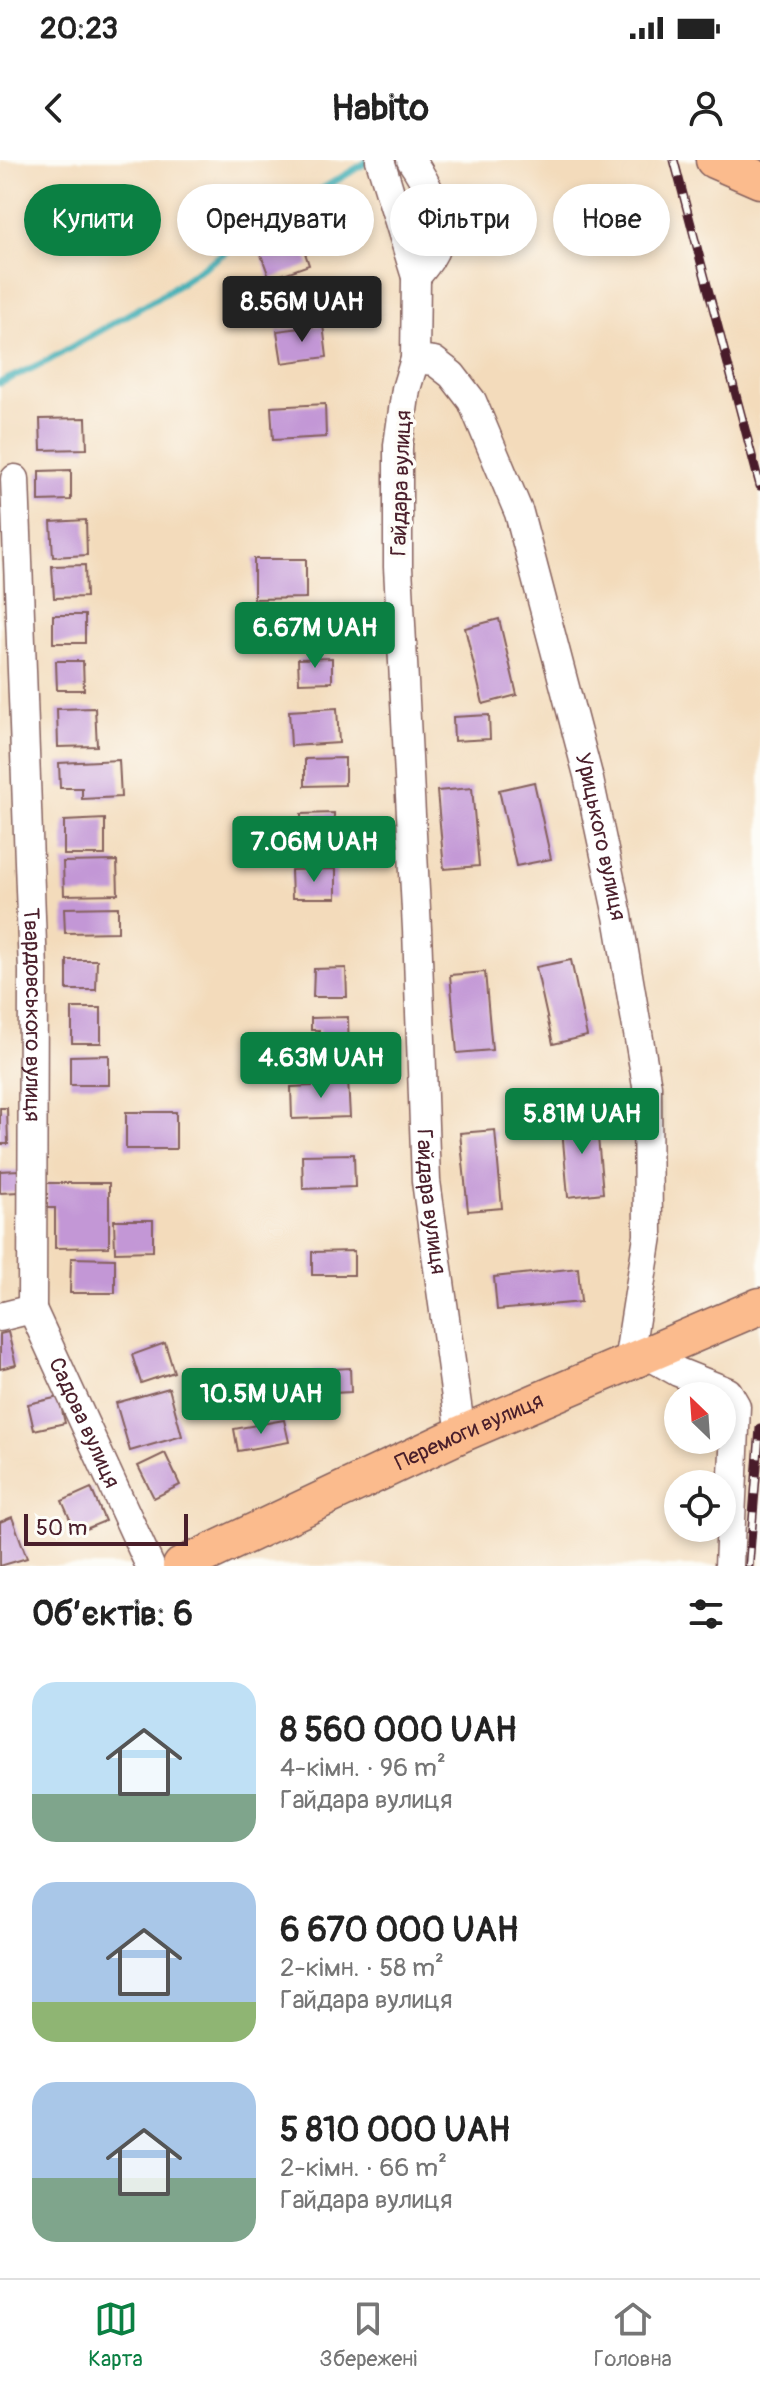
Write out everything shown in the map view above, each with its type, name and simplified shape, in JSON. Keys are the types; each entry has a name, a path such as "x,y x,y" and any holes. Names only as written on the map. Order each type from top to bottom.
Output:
{"main road":[{"path":"714,160 760,180"},
{"name":"Перемоги вулиця","path":"181,1566 461,1434 760,1306"}],"street":[{"name":"Гайдара вулиця","path":"380,160 416,277 415,359 406,389 398,445 398,567 417,929 426,1181 461,1434"},
{"path":"411,160 423,178 439,225 438,242 416,277"},
{"name":"Урицького вулиця","path":"415,359 434,361 452,375 472,401 490,443 519,513 588,775 618,916 647,1086 648,1236 638,1359"},
{"name":"Твардовського вулиця","path":"15,479 33,971 32,1309"},
{"path":"0,1317 32,1309"},
{"name":"Садова вулиця","path":"32,1309 150,1566"},
{"path":"638,1359 728,1392 736,1406 729,1566"}],"building":[{"path":"261,256 306,256 309,265 270,279"},
{"path":"323,325 327,357 282,363 277,331"},
{"path":"325,404 326,437 273,440 271,407"},
{"path":"86,418 87,449 41,450 40,419"},
{"path":"71,470 71,500 39,501 39,471"},
{"path":"86,520 87,555 53,557 51,522"},
{"path":"254,559 306,559 306,598 254,599"},
{"path":"85,565 86,597 54,598 52,566"},
{"path":"53,615 85,615 85,643 53,643"},
{"path":"499,619 517,695 483,704 465,628"},
{"path":"294,621 334,621 334,648 294,648"},
{"path":"332,658 332,682 299,683 298,659"},
{"path":"56,661 83,661 84,690 57,690"},
{"path":"95,708 97,746 58,747 57,709"},
{"path":"337,708 339,743 291,746 289,711"},
{"path":"489,715 490,739 454,741 453,717"},
{"path":"345,758 345,785 305,786 305,759"},
{"path":"119,760 121,797 82,799 82,788 60,788 59,763"},
{"path":"534,782 551,859 516,866 499,790"},
{"path":"472,788 479,866 444,869 437,791"},
{"path":"334,813 334,844 301,845 301,814"},
{"path":"105,819 105,855 64,855 64,821"},
{"path":"117,861 118,894 64,895 63,862"},
{"path":"336,869 336,898 292,898 291,870"},
{"path":"118,907 118,932 65,933 64,908"},
{"path":"67,960 97,960 96,990 67,990"},
{"path":"571,960 587,1036 553,1044 536,967"},
{"path":"346,968 347,997 313,997 314,969"},
{"path":"485,972 492,1050 457,1053 450,975"},
{"path":"72,1008 101,1008 101,1043 72,1043"},
{"path":"348,1017 349,1055 319,1055 319,1030 311,1030 311,1018"},
{"path":"109,1055 109,1085 70,1085 70,1056"},
{"path":"348,1080 350,1117 292,1119 291,1087 312,1086 313,1081"},
{"path":"0,1108 7,1108 8,1144 0,1144"},
{"path":"126,1112 176,1112 176,1149 126,1149"},
{"path":"596,1115 603,1193 568,1197 561,1118"},
{"path":"495,1130 502,1208 468,1211 460,1133"},
{"path":"354,1154 355,1187 303,1189 302,1155"},
{"path":"19,1170 19,1192 0,1193 0,1171"},
{"path":"47,1183 109,1183 109,1247 55,1248 55,1208 47,1208"},
{"path":"114,1220 153,1220 153,1251 115,1252"},
{"path":"354,1251 354,1275 312,1275 312,1252"},
{"path":"71,1258 115,1259 115,1293 70,1293"},
{"path":"578,1268 581,1302 497,1310 494,1277"},
{"path":"8,1332 16,1365 0,1369 0,1334"},
{"path":"165,1343 174,1372 141,1383 132,1355"},
{"path":"350,1368 351,1392 333,1393 334,1405 315,1405 314,1370"},
{"path":"169,1388 182,1436 130,1451 116,1403"},
{"path":"59,1397 65,1423 34,1430 28,1404"},
{"path":"284,1420 289,1442 238,1451 234,1429"},
{"path":"165,1453 180,1485 154,1498 138,1466"},
{"path":"91,1488 105,1521 76,1533 62,1501"},
{"path":"12,1517 27,1558 0,1566 0,1522"}],"waterway":[{"path":"0,383 49,360 164,294 284,212 367,162"}],"railway":[{"path":"674,160 760,486"},
{"path":"749,1566 760,1428"}]}
